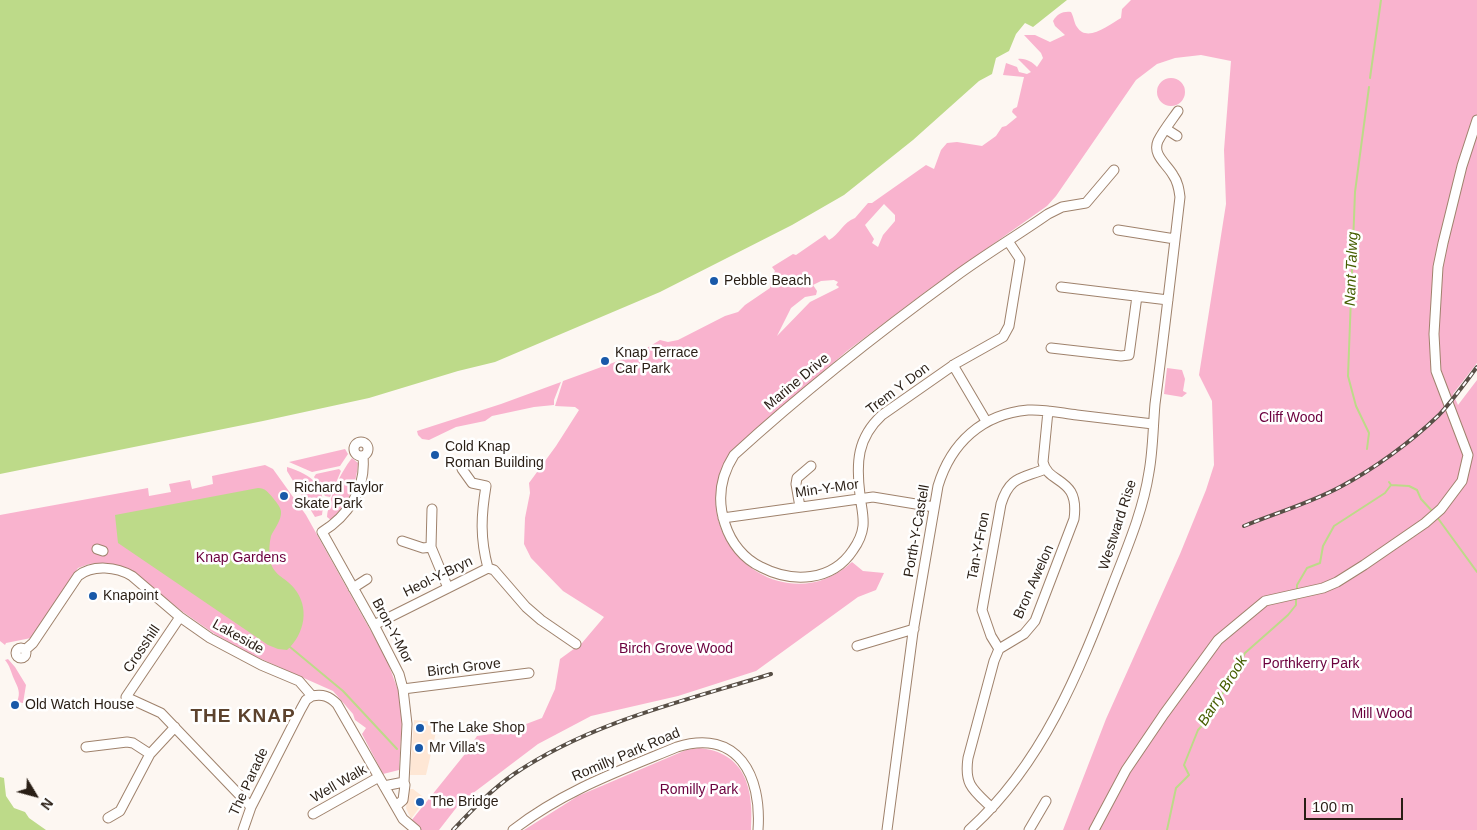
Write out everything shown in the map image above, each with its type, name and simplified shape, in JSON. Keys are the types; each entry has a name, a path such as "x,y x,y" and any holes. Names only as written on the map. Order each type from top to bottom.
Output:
{"street":[{"name":"Westward Rise","path":"969,830 992,808 1014,782 1043,738 1073,682 1120,566 1144,500 1150,472 1153,424 1180,197 1178,184 1174,176 1157,154 1158,142 1178,111"},
{"path":"1094,830 1126,770 1218,640 1264,601 1322,588 1337,582 1364,565 1435,514 1462,482 1468,455 1436,370 1434,334 1438,267 1460,174 1477,120"},
{"path":"1166,130 1177,136"},
{"name":"Marine Drive","path":"860,498 864,515 863,527 858,542 848,557 837,567 816,576 800,578 772,572 756,565 735,545 728,533 723,518 720,500 722,479 726,467 734,455 850,355 959,274 1048,214 1062,207 1086,203 1114,170"},
{"path":"1118,230 1175,238"},
{"name":"Trem Y Don","path":"860,498 858,456 864,438 874,423 882,415 953,365 1002,337 1009,326 1020,259 1008,241"},
{"path":"1062,287 1168,300"},
{"path":"1050,348 1121,356 1128,354 1137,296"},
{"path":"953,365 986,422"},
{"name":"Porth-Y-Castell","path":"888,830 914,629 934,506 941,478 949,459 959,445 986,422 1016,412 1030,410 1048,411 1153,424"},
{"path":"1045,469 1043,462 1048,411"},
{"name":"Bron-Y-Mor","path":"363,457 363,472 356,496 345,513 322,532 393,659 403,690 407,724 403,800 396,806"},
{"path":"800,507 796,484 797,478 811,466"},
{"name":"Bron Awelon","path":"999,649 1024,634 1035,621 1074,519 1076,508 1069,487 1061,480 1050,475 1045,469"},
{"name":"Tan-Y-Fron","path":"999,649 991,636 982,610 1001,504 1007,490 1014,482 1024,476 1045,469"},
{"path":"462,470 472,483 486,486 481,530 488,568 494,570 526,608 540,620 576,644"},
{"name":"Min-Y-Mor","path":"723,518 860,498 889,498 934,506"},
{"path":"432,509 431,547 448,588"},
{"path":"402,541 423,548 431,547"},
{"name":"Lakeside","path":"25,650 33,642 78,576 92,569 103,568 126,573 180,617 210,638 230,650 299,681 312,696 329,697 337,704 403,819 416,830"},
{"name":"Heol-Y-Bryn","path":"374,625 488,568"},
{"path":"353,588 366,579"},
{"name":"Crosshill","path":"175,727 158,710 126,697 180,617"},
{"path":"857,646 914,629"},
{"path":"992,808 969,784 966,772 982,705 999,649"},
{"name":"Birch Grove","path":"403,690 529,673"},
{"name":"The Parade","path":"243,830 251,807 301,709 306,700 312,696"},
{"path":"108,818 120,810 150,754 175,727 251,807"},
{"path":"86,747 127,742 133,743 150,754"},
{"name":"Romilly Park Road","path":"513,830 552,802 594,781 677,747 689,743 705,742 722,745 731,750 741,759 748,770 758,803 758,830"},
{"name":"Well Walk","path":"313,814 379,777"},
{"path":"384,786 404,782"},
{"path":"1029,830 1046,801"}],"shaded area":[{"path":"0,0 1067,0 1033,27 1025,23 1016,34 1009,51 996,58 992,74 979,81 913,140 844,195 792,225 660,292 495,362 458,371 369,398 0,474"},
{"path":"258,488 268,492 281,511 279,521 270,539 271,564 273,569 299,595 304,612 298,636 287,650 268,645 118,543 115,515"},
{"path":"414,720 434,722 437,728 426,775 410,775"},
{"path":"0,777 4,778 6,796 14,808 25,812 29,818 46,830 0,830"},
{"path":"408,789 413,789 426,799 411,819 406,808"}],"green space":[{"name":"Porthkerry Park","path":"1131,0 1477,0 1477,363 1453,394 1458,405 1477,380 1477,830 1063,830 1106,719 1180,554 1214,465 1212,401 1199,375 1226,204 1224,150 1231,61 1201,55 1175,58 1157,64 1136,80 1056,196 1047,206 925,292 847,351 731,451 718,483 717,514 727,541 745,563 769,578 796,584 825,579 852,562 863,571 884,573 876,590 858,597 756,671 678,696 591,716 538,744 460,803 439,830 421,830 411,821 465,754 477,736 505,732 542,718 555,689 560,659 582,643 604,617 563,591 531,558 524,544 525,518 530,493 529,483 579,410 575,407 555,406 563,381 637,354 660,340 668,342 678,340 725,316 738,312 770,288 770,278 775,271 772,267 793,254 796,255 825,235 829,240 847,222 855,218 868,203 872,203 926,165 934,169 941,150 947,143 957,142 982,146 996,136 1002,127 1017,117 1012,112 1017,107 1024,77 1003,75 1006,63 1017,67 1019,72 1027,74 1031,72 1018,59 1029,61 1037,67 1043,58 1041,53 1024,35 1035,35 1050,42 1065,35 1055,26 1053,21 1056,16 1068,12 1071,12 1076,25 1081,31 1092,33 1121,18 1122,9","holes":["884,204 895,215 895,221 883,235 878,247 872,243 874,239 865,225","834,280 838,282 836,285 838,288 810,302 777,336 791,308 805,297 816,295 817,291 813,285 821,281"]},
{"path":"1171,78 1181,82 1185,92 1181,102 1171,106 1161,102 1157,92 1161,82"},
{"path":"1167,368 1182,370 1185,379 1183,391 1187,393 1182,397 1164,394"},
{"path":"561,382 554,405 534,407 492,416 485,421 456,427 429,440 422,439 418,435 417,431"},
{"path":"345,449 348,454 340,466 312,472 289,462"},
{"path":"352,458 358,463 353,487 342,508 331,520 327,517 333,494 343,471"},
{"name":"Knap Gardens","path":"265,465 273,469 306,515 387,660 399,693 402,720 399,770 383,774 362,734 366,728 355,720 353,714 333,691 252,655 216,635 183,612 130,570 106,563 89,564 78,568 31,638 6,643 5,645 0,641 0,515 148,488 149,496 171,492 169,484 190,480 192,489 213,484 212,476"},
{"path":"287,467 311,478 316,484 322,497 322,515 315,517 287,471"},
{"path":"339,469 341,471 330,497 325,496 314,477 316,474"},
{"path":"8,659 26,685 23,703 17,702 18,690 5,660"},
{"name":"Romilly Park","path":"699,748 715,751 727,757 737,765 744,776 751,801 751,830 524,830 578,796 686,750"}],"waterway":[{"name":"Nant Talwg","path":"1370,78 1381,0"},
{"name":"Nant Talwg","path":"1367,449 1369,433 1356,406 1348,376 1355,192 1369,87"},
{"name":"Nant Talwg","path":"1389,482 1391,485 1409,486 1417,490 1421,499 1433,512"},
{"name":"Barry Brook","path":"1297,592 1297,585 1307,568 1320,563 1323,546 1334,526 1385,493 1391,485"},
{"name":"Nant Talwg","path":"1437,517 1477,572"},
{"name":"Barry Brook","path":"1167,830 1176,788 1189,775 1184,765 1198,730 1209,718 1245,653 1288,615 1296,605 1296,596"},
{"path":"290,647 343,691 397,749"}],"railway":[{"path":"1244,526 1329,493 1379,463 1404,445 1439,415 1477,367"},
{"path":"453,830 482,800 514,774 574,740 639,715 771,674"}],"place":[{"name":"Pebble Beach","path":"714,281"},
{"name":"Knap Terrace Car Park","path":"605,361"},
{"name":"Cold Knap Roman Building","path":"435,455"},
{"name":"Richard Taylor Skate Park","path":"284,496"},
{"name":"Knapoint","path":"93,596"},
{"name":"Old Watch House","path":"15,705"},
{"name":"The Lake Shop","path":"420,728"},
{"name":"Mr Villa's","path":"419,748"},
{"name":"The Bridge","path":"420,802"}],"district":[{"name":"THE KNAP","path":"243,717"}],"park label":[{"name":"Cliff Wood","path":"1291,418"},
{"name":"Birch Grove Wood","path":"676,649"},
{"name":"Mill Wood","path":"1382,714"}]}
